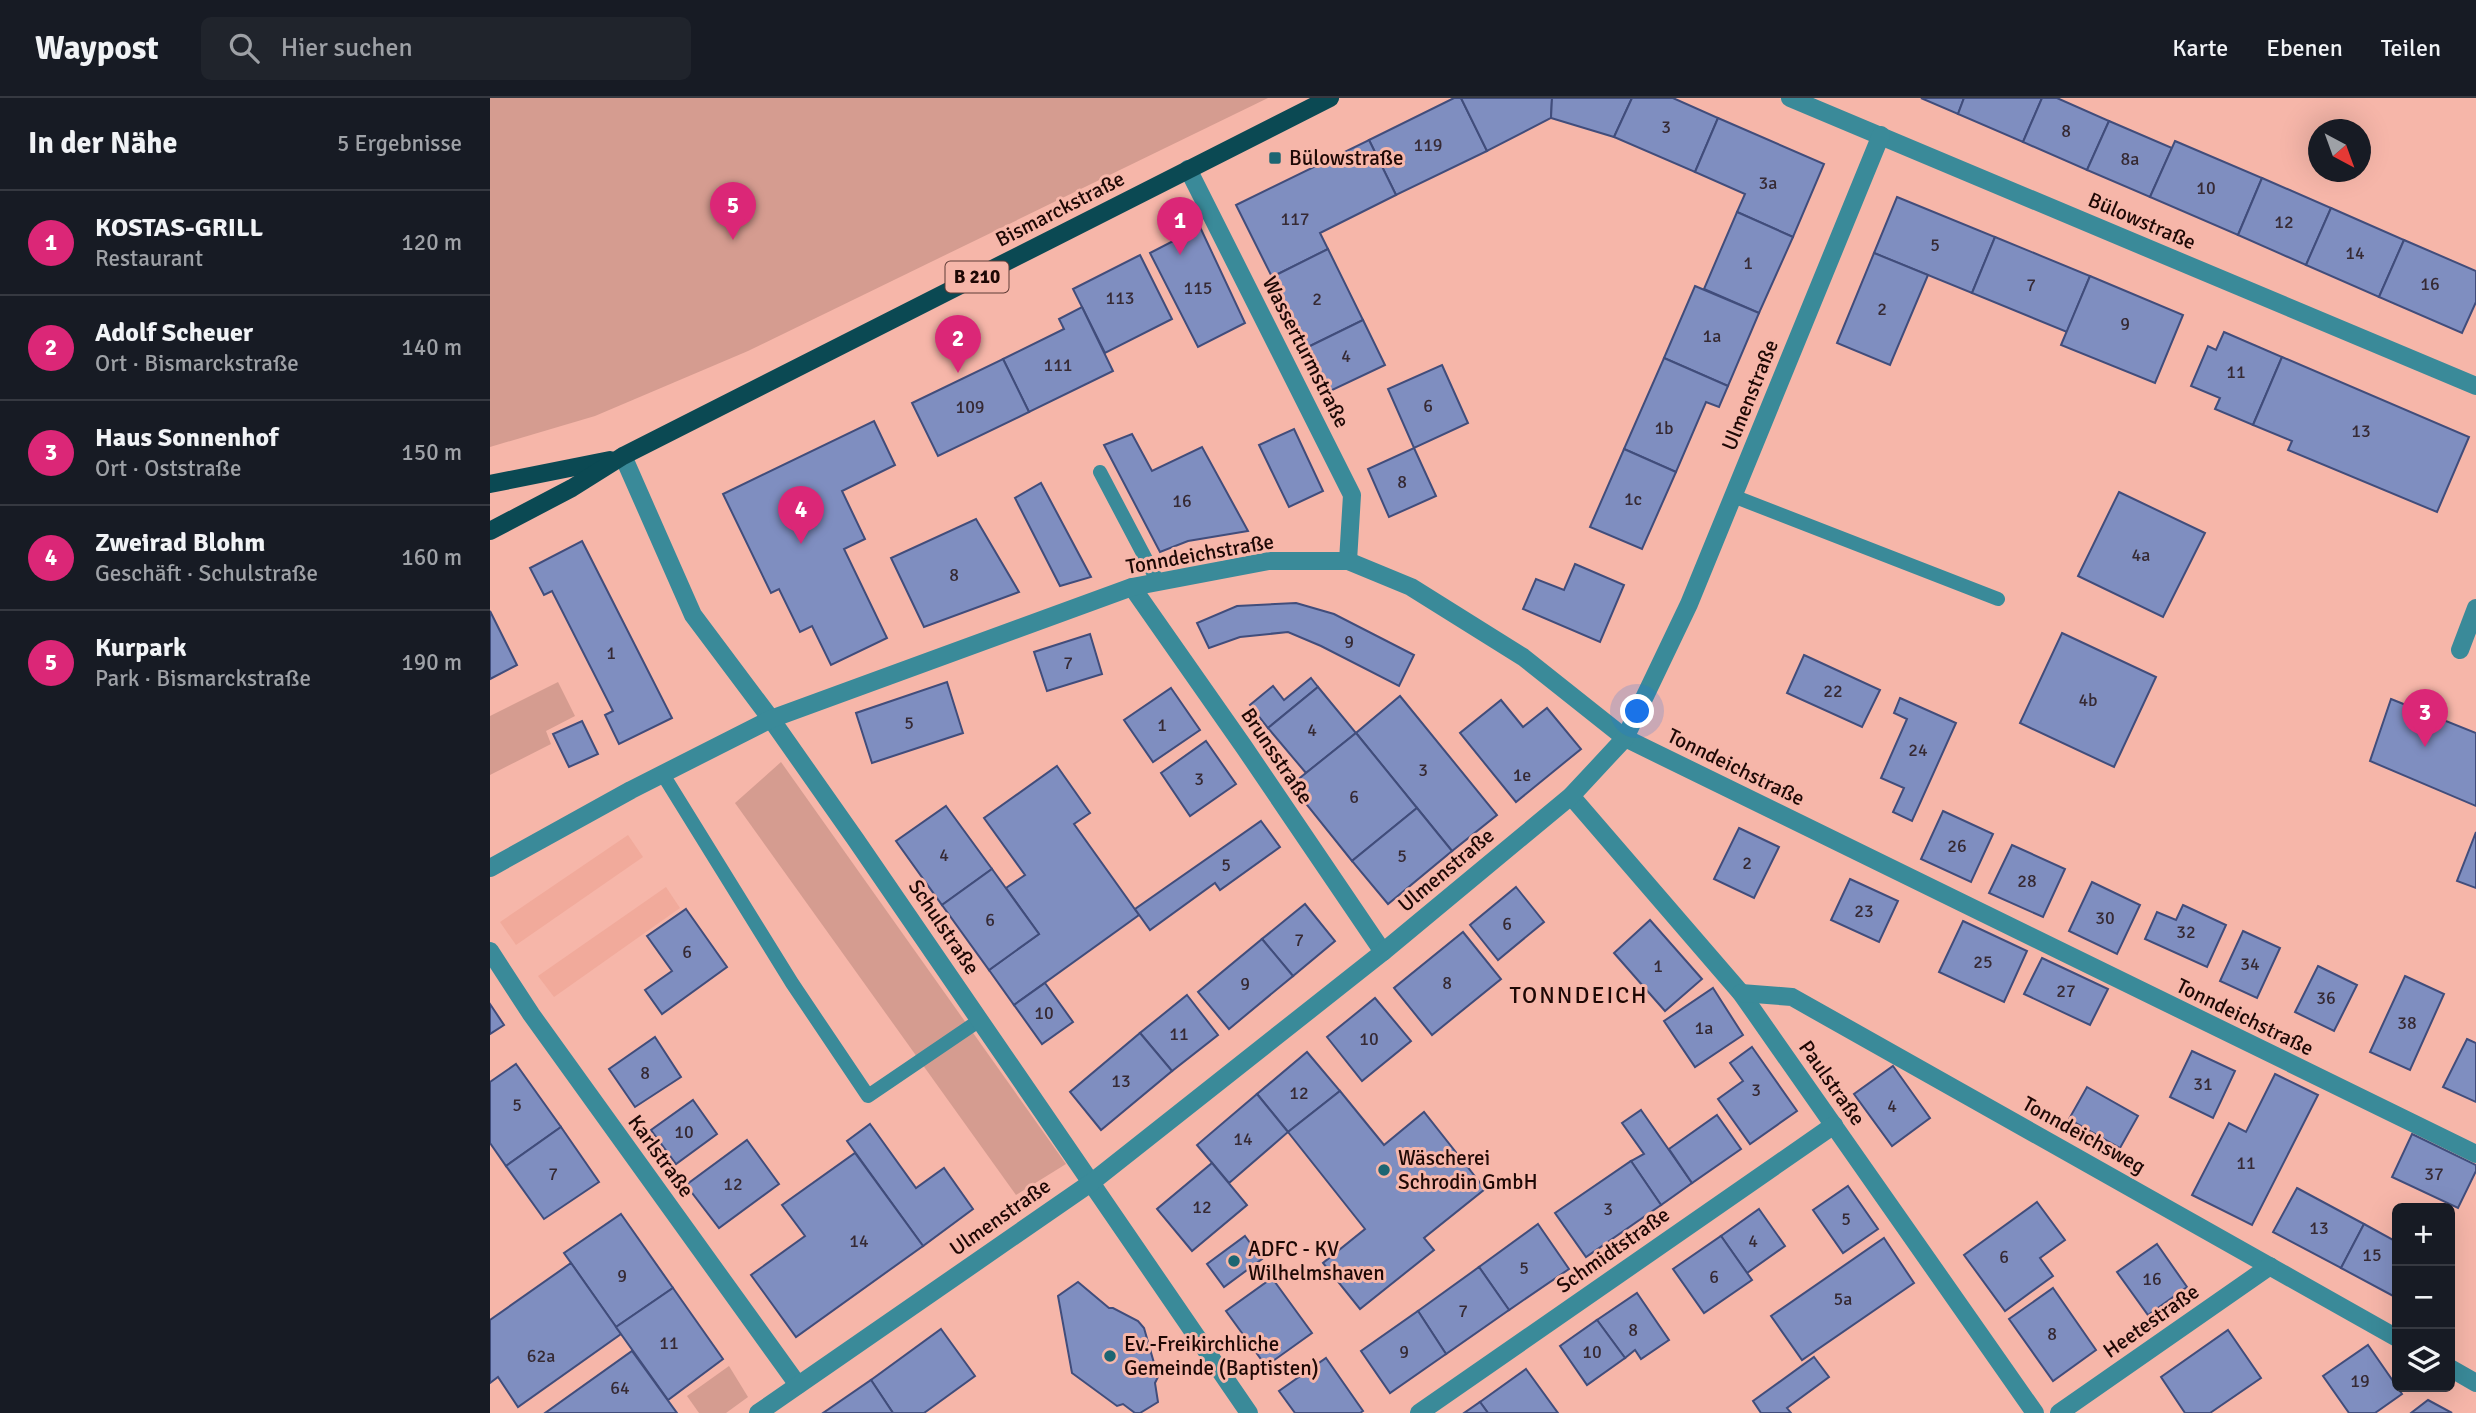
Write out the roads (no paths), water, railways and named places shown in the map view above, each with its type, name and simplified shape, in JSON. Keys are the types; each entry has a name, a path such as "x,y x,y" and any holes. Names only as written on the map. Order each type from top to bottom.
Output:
{"main road":[{"name":"Bismarckstraße","path":"490,531 572,488 623,456 1330,98"},
{"name":"Bismarckstraße","path":"490,484 623,456"}],"street":[{"name":"Bülowstraße","path":"1790,98 2476,386"},
{"name":"Ulmenstraße","path":"758,1413 1092,1182 1383,952 1571,796 1625,738 1689,604 1881,135"},
{"name":"Wasserturmstraße","path":"1188,169 1352,495 1348,561"},
{"name":"Schulstraße","path":"623,456 693,615 771,719 1249,1413"},
{"name":"Tonndeichstraße","path":"771,719 1132,587 1269,561 1348,561 1411,587 1523,657 1625,738 2476,1154"},
{"name":"Brunsstraße","path":"1132,587 1383,952"},
{"path":"2460,650 2476,608"},
{"path":"490,868 662,774 771,719"},
{"name":"Paulstraße","path":"1571,796 1741,993 2035,1413"},
{"name":"Karlstraße","path":"490,951 531,1014 798,1385"},
{"name":"Tonndeichsweg","path":"1741,993 1792,997 2392,1335"},
{"name":"Schmidtstraße","path":"1419,1413 1834,1125"},
{"name":"Heetestraße","path":"2059,1413 2270,1266"},
{"path":"2455,1371 2476,1383"}],"lane":[{"path":"1100,472 1158,582"},
{"path":"1733,496 1998,599"},
{"path":"662,774 792,983 869,1096 980,1020"}],"place":[{"name":"Bülowstraße","path":"1275,158"},
{"name":"Kurpark","path":"733,240"},
{"name":"KOSTAS-GRILL","path":"1180,255"},
{"name":"Adolf Scheuer","path":"958,373"},
{"name":"Zweirad Blohm","path":"801,544"},
{"name":"Haus Sonnenhof","path":"2425,747"},
{"name":"Wäscherei Schrodin GmbH","path":"1384,1170"},
{"name":"ADFC - KV Wilhelmshaven","path":"1234,1261"},
{"name":"Ev.-Freikirchliche Gemeinde (Baptisten)","path":"1110,1356"}],"district":[{"name":"TONNDEICH","path":"1579,995"}]}
